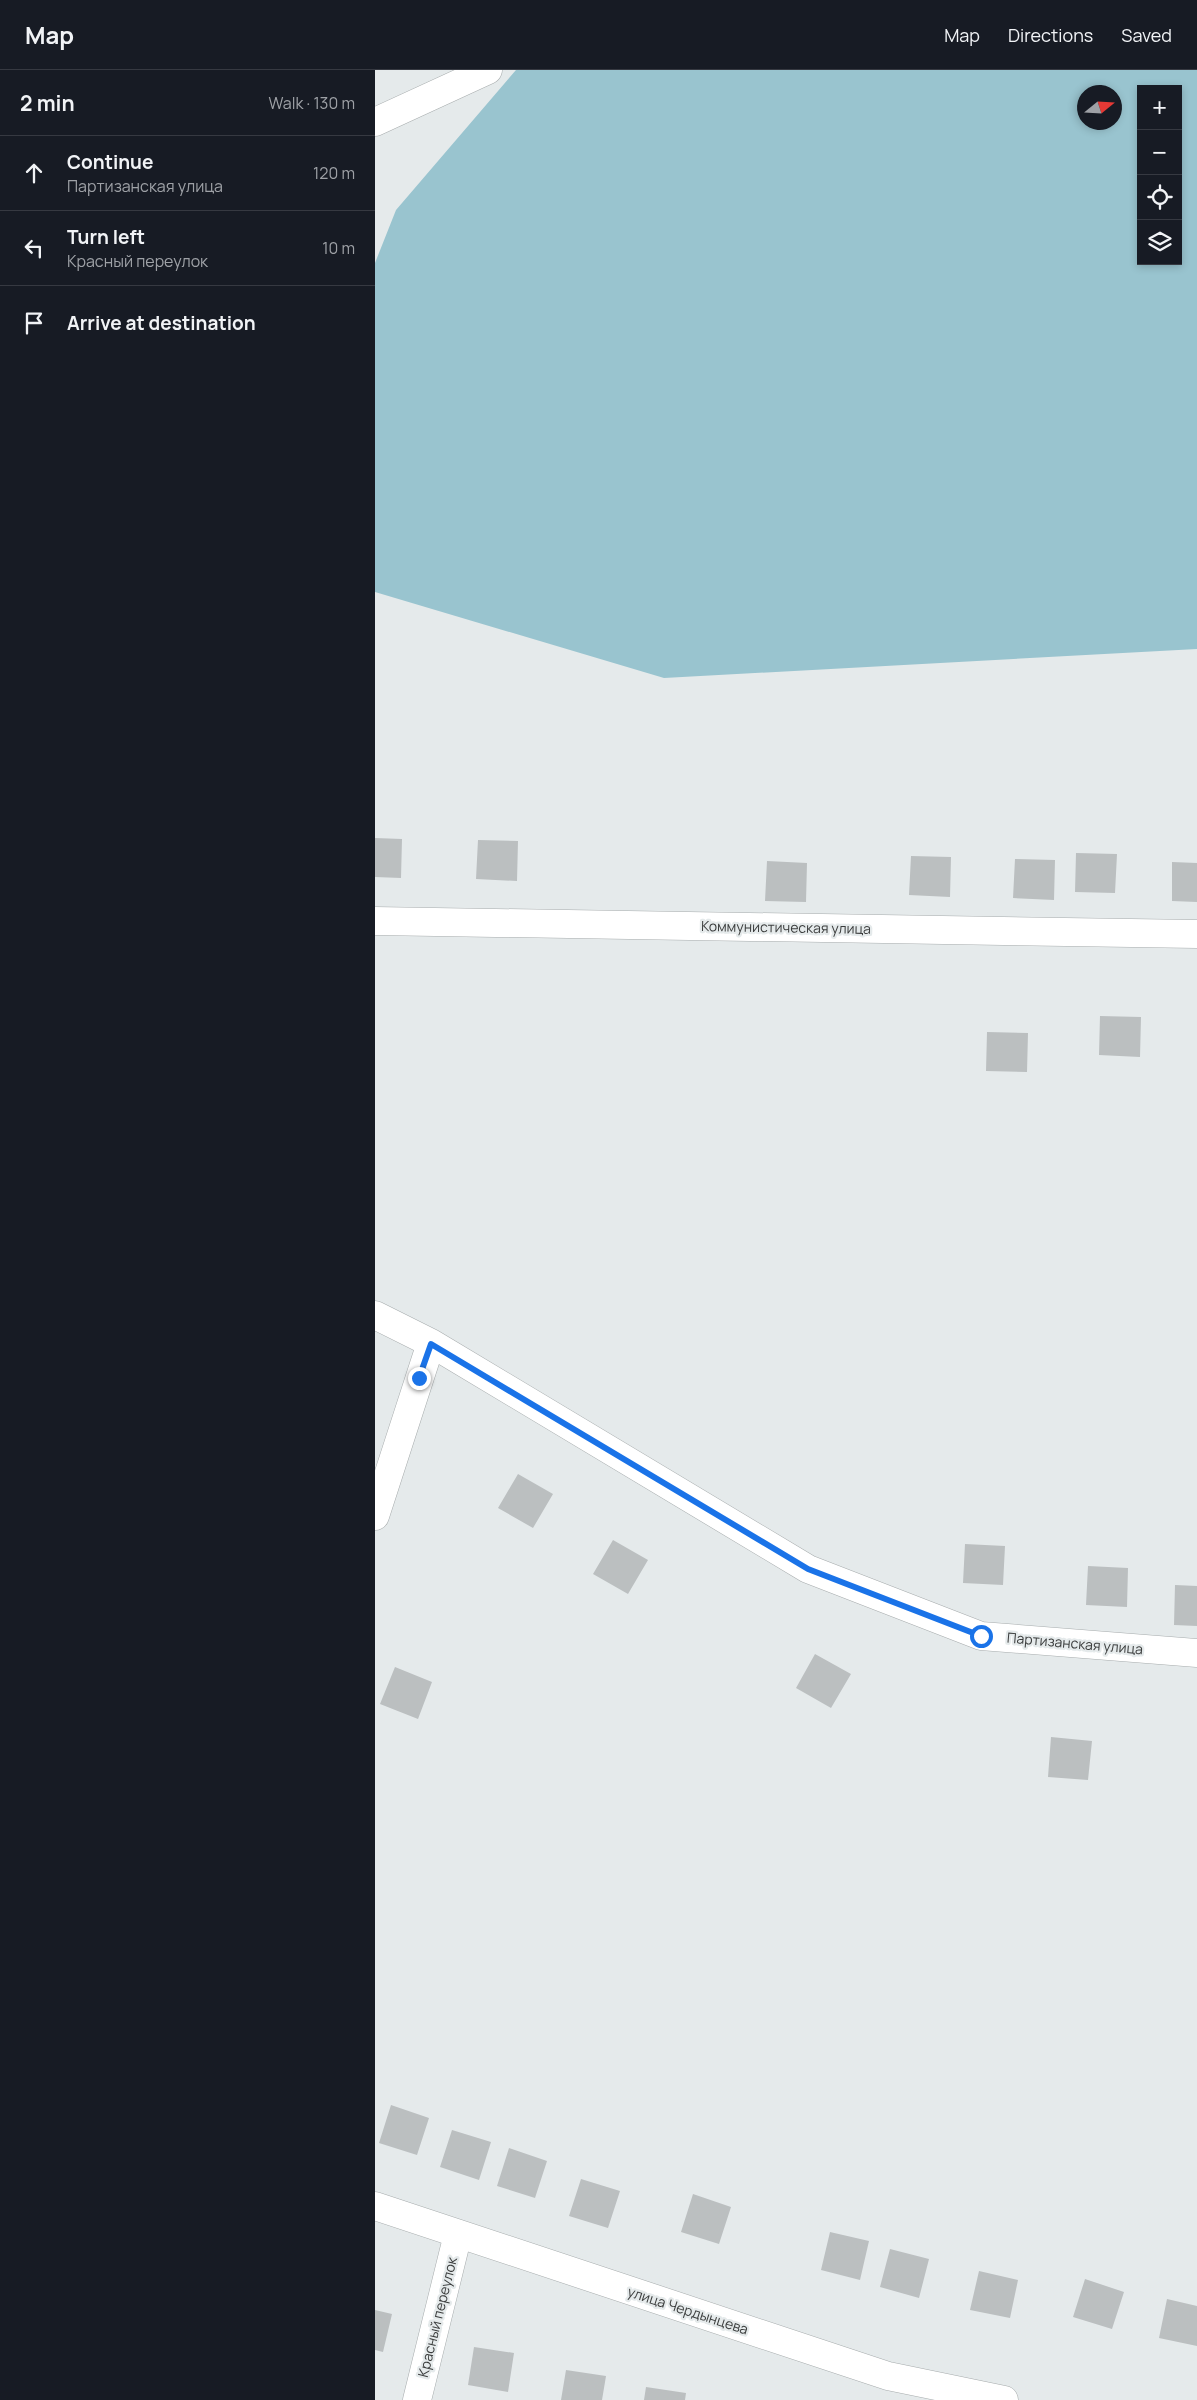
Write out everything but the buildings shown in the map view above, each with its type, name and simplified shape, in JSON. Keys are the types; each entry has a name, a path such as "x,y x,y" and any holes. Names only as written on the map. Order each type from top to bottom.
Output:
{"street":[{"path":"375,122 488,70"},
{"name":"Коммунистическая улица","path":"375,921 1197,934"},
{"name":"Партизанская улица","path":"375,1315 431,1344 808,1569 981,1636 1197,1653"},
{"path":"375,1516 431,1344"},
{"name":"улица Чердынцева","path":"375,2206 888,2376 1004,2400"},
{"name":"Красный переулок","path":"417,2400 458,2234"}],"shaded area":[{"path":"516,70 1197,70 1197,649 664,678 375,592 375,263 396,210"}],"route":[{"path":"419,1378 431,1344 808,1569 981,1636"}]}
